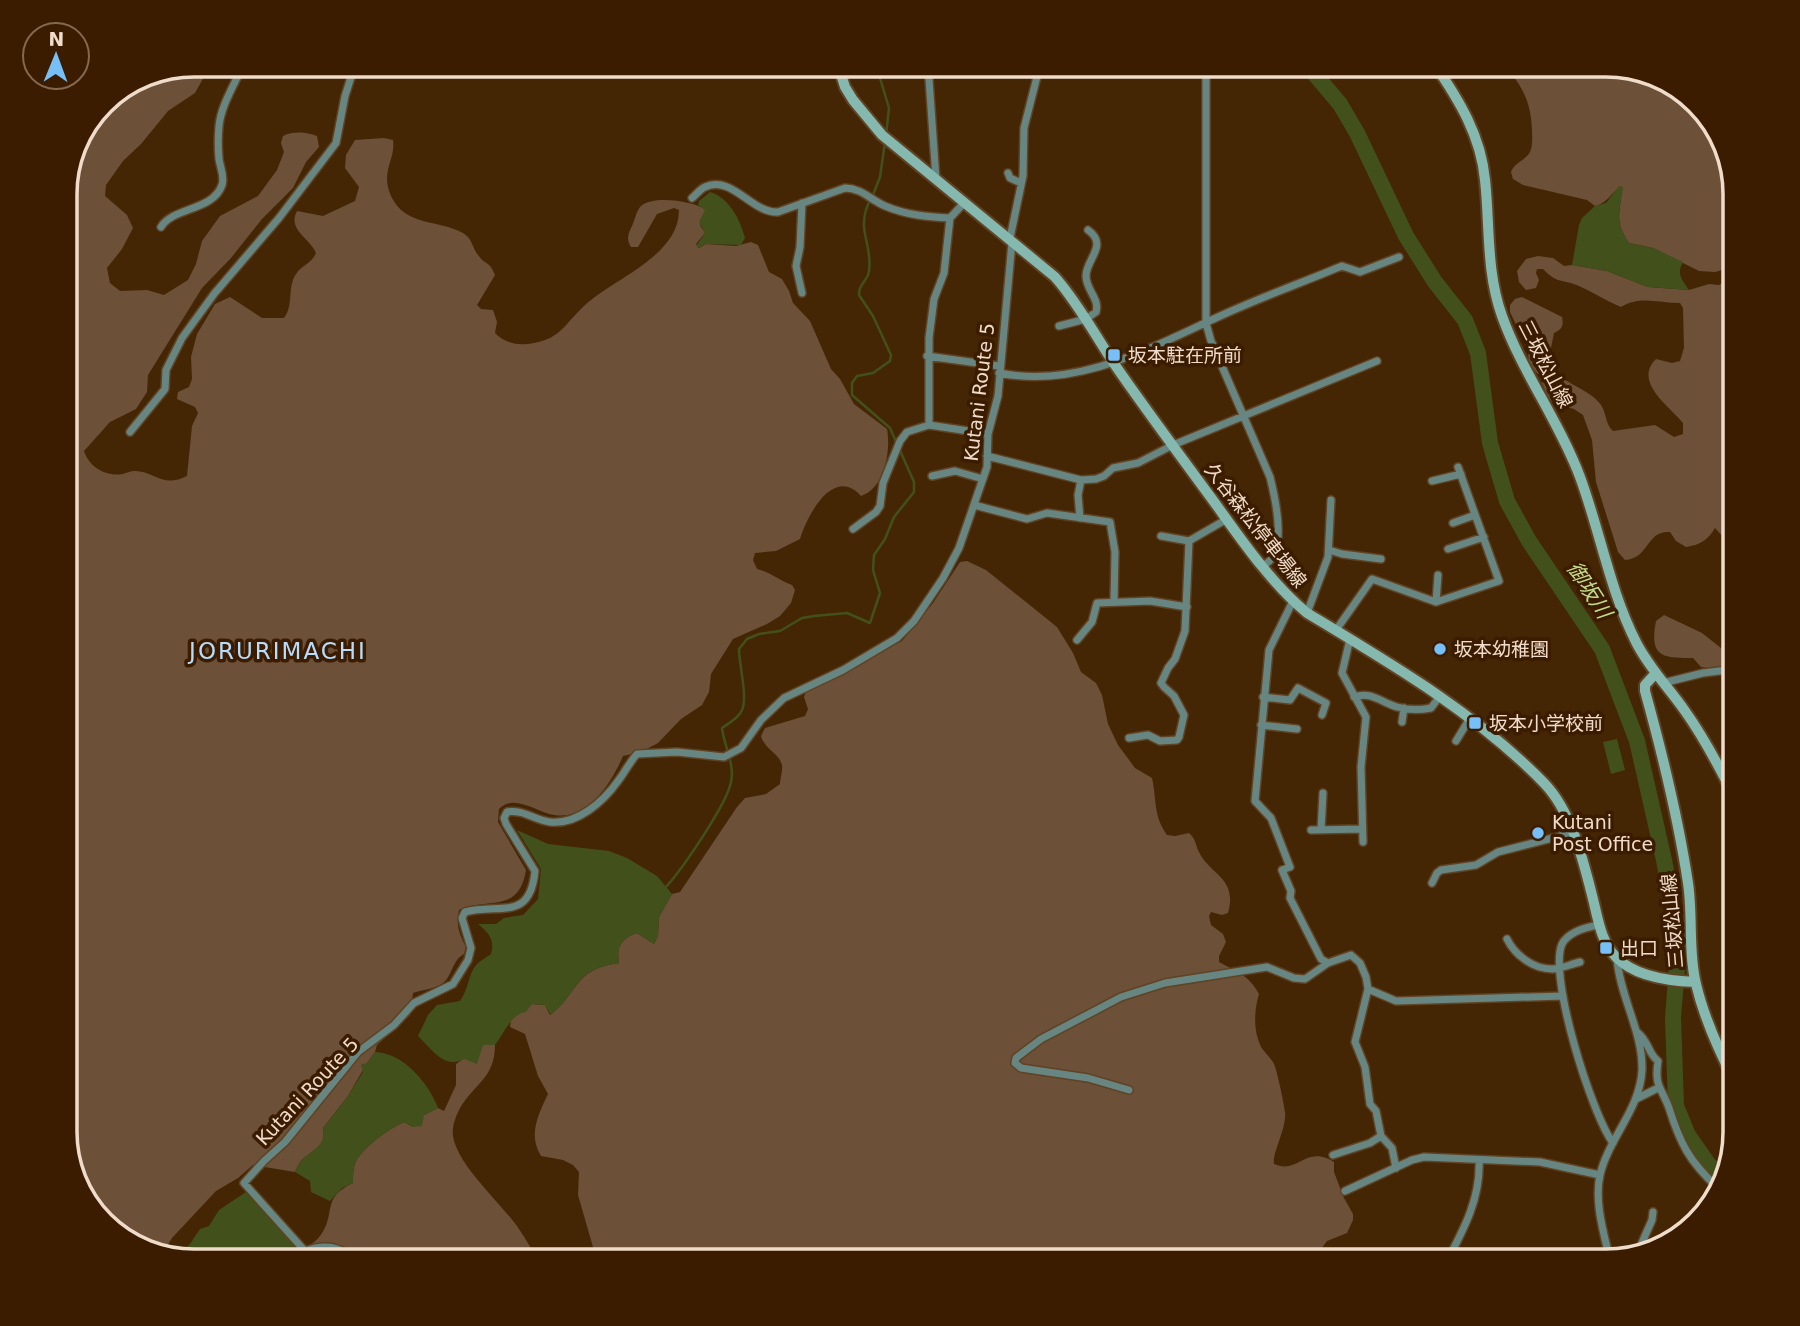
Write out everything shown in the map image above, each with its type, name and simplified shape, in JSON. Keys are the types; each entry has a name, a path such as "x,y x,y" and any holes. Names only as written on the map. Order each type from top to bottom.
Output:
{"main road":[{"name":"久谷森松停車場線","path":"842,77 853,100 871,124 1055,277 1075,301 1113,363 1227,519 1262,566 1293,601 1307,613 1440,696 1470,718 1543,782 1557,798 1584,865 1604,940 1617,959"},
{"name":"三坂松山線","path":"1443,77 1466,113 1482,158 1490,256 1502,316 1557,424 1580,476 1626,622 1659,678 1708,745 1723,774"},
{"name":"三坂松山線","path":"1659,678 1645,685 1645,691 1663,753 1689,887 1693,982 1707,1023 1723,1057"},
{"path":"1617,959 1663,981 1693,982"}],"street":[{"path":"161,227 167,218 194,209 221,188 223,178 219,155 219,124 238,77"},
{"path":"130,432 165,389 166,370 182,338 214,294 279,218 336,143 351,77"},
{"path":"929,77 937,181"},
{"name":"Kutani Route 5","path":"304,1249 244,1183 294,1132 358,1052 394,1025 414,1003 453,984 468,960 471,948 462,918 465,912 506,909 525,901 532,889 535,871 506,824 504,818 507,811 522,812 554,822 577,817 608,794 637,754 677,752 728,755 741,748 761,720 784,698 870,655 897,638 914,621 943,578 959,548 983,479 988,456 988,434 998,396 1012,242 1010,238 1021,183 1024,128 1037,77"},
{"path":"1206,77 1206,323 1211,341 1270,477 1275,499 1276,550 1273,559 1262,566"},
{"path":"1008,173 1010,178 1021,183"},
{"path":"692,198 706,187 721,185 768,212 778,212 845,188 852,188 885,206 910,214 950,218"},
{"path":"929,425 927,356 934,299 944,273 950,218 964,203"},
{"path":"802,204 800,247 796,266 802,293"},
{"path":"1059,326 1086,319 1098,308 1086,277 1097,249 1096,240 1088,230"},
{"path":"927,356 999,370 1013,376 1071,373 1113,363 1342,266 1360,272 1399,257"},
{"path":"988,456 1080,480 1096,479 1113,468 1138,463 1173,445 1377,361"},
{"path":"853,529 880,506 883,483 898,444 907,432 929,425 988,434"},
{"path":"1336,631 1371,579 1436,602 1500,581 1459,470 1432,481"},
{"path":"932,476 956,471 983,479"},
{"path":"1080,480 1077,495 1080,518"},
{"path":"1307,613 1329,550 1331,500"},
{"path":"974,505 1027,519 1047,513 1111,522 1115,552 1114,602"},
{"path":"1453,523 1475,515"},
{"path":"1161,536 1189,541 1227,519"},
{"path":"1448,549 1483,537"},
{"path":"1129,738 1148,735 1166,741 1177,740 1179,737 1184,715 1177,701 1161,682 1180,645 1186,624 1189,541"},
{"path":"1329,550 1381,559"},
{"path":"1436,602 1438,575"},
{"path":"1077,640 1092,622 1097,603 1150,601 1187,607"},
{"path":"1293,601 1269,650 1255,801 1271,818 1290,867 1282,870 1291,891 1290,898 1321,959 1328,963"},
{"path":"1350,639 1342,673 1366,720 1361,767 1363,842"},
{"path":"1659,678 1723,670"},
{"path":"1263,697 1290,700 1298,688 1326,703 1322,715"},
{"path":"1354,697 1370,695 1404,708 1432,708 1440,696"},
{"path":"1402,722 1404,708"},
{"path":"1456,741 1470,718"},
{"path":"1261,726 1297,729"},
{"path":"1321,830 1322,793"},
{"path":"1311,830 1362,829"},
{"path":"1432,883 1441,870 1476,865 1494,854 1572,834"},
{"path":"1599,925 1582,928 1566,939 1562,944 1559,968 1571,1037 1608,1137 1613,1143"},
{"path":"1507,939 1516,953 1525,960 1548,969 1580,962"},
{"path":"1129,1090 1088,1078 1021,1068 1015,1063 1016,1058 1041,1039 1121,997 1165,983 1267,967 1294,978 1304,979 1328,963 1347,956 1356,958 1366,977 1368,989 1355,1042 1365,1067 1370,1104 1376,1111 1381,1136 1392,1149 1396,1168"},
{"path":"1608,1249 1599,1200 1600,1175 1636,1099 1642,1069 1636,1031 1619,980 1617,959"},
{"path":"1368,989 1396,1001 1563,996"},
{"path":"1636,1031 1648,1042 1653,1057 1658,1061 1658,1088 1668,1105 1673,1125 1687,1154 1712,1182"},
{"path":"1636,1099 1658,1088"},
{"path":"1333,1155 1370,1143 1381,1136"},
{"path":"1345,1191 1424,1157 1540,1162 1600,1175"},
{"path":"1452,1249 1475,1199 1479,1185 1479,1160"},
{"path":"1642,1243 1653,1212"},
{"name":"Kutani Route 5","path":"312,1249 338,1249"}],"shaded area":[{"path":"204,77 195,93 168,111 123,161 106,185 105,196 127,215 133,228 122,249 107,268 110,283 120,291 147,290 164,295 188,280 196,264 202,241 220,216 258,196 277,170 284,152 281,143 283,136 304,133 317,136 319,147 306,162 293,188 202,288 148,375 147,392 136,409 110,422 84,451 86,457 99,470 117,475 141,471 171,481 187,476 192,426 198,413 195,407 177,399 178,392 189,387 192,379 191,357 197,334 215,304 230,297 262,318 284,318 289,307 293,279 316,253 297,229 297,211 323,216 355,201 359,187 345,168 346,155 355,140 384,138 393,140 387,180 388,189 398,207 415,218 463,233 469,238 478,255 493,270 495,275 477,305 481,309 493,310 497,322 495,333 500,338 525,344 545,340 556,334 594,298 656,255 668,242 676,227 679,210 674,208 657,214 638,247 631,247 629,234 641,206 664,200 692,204 706,210 700,225 705,233 696,244 699,248 706,244 736,246 751,242 758,245 769,272 782,279 793,303 810,321 831,369 854,404 887,429 888,447 881,477 869,492 861,496 851,488 841,486 831,490 815,507 800,539 776,551 755,553 753,560 757,569 792,585 795,590 791,603 780,616 733,639 711,674 709,692 702,705 681,719 658,743 641,752 623,756 597,798 578,812 554,815 518,803 511,803 499,809 498,822 526,870 522,884 510,899 459,910 459,929 466,947 464,954 444,982 434,988 413,993 410,1015 377,1045 348,1096 323,1128 321,1144 301,1161 295,1172 253,1165 216,1191 167,1246 157,1243 136,1233 111,1215 89,1184 77,1139 77,187 89,142 101,123 117,106 157,83 179,78"},
{"path":"1513,77 1621,78 1658,89 1677,101 1703,129 1711,142 1721,171 1723,270 1699,271 1653,248 1629,243 1619,222 1622,187 1595,206 1587,200 1523,185 1513,179 1511,172 1528,155 1532,138 1530,111"},
{"path":"1619,186 1623,187 1619,222 1629,243 1653,248 1683,262 1680,273 1689,290 1648,287 1607,271 1572,265 1582,218 1595,206 1606,203"},
{"path":"710,192 729,204 737,217 745,238 741,245 696,246 705,233 699,222 705,210 698,205 699,201"},
{"path":"1538,256 1553,258 1564,266 1607,271 1648,287 1689,290 1723,283 1723,537 1715,528 1706,539 1686,547 1676,541 1670,532 1662,533 1656,535 1639,554 1625,560 1618,552 1596,482 1592,440 1583,415 1549,399 1538,374 1529,365 1528,350 1510,312 1510,305 1515,299 1522,297 1562,317 1562,327 1554,333 1549,358 1550,368 1596,400 1603,408 1613,431 1655,425 1674,437 1683,434 1683,423 1656,393 1649,376 1650,368 1656,359 1672,363 1680,361 1684,348 1683,308 1680,303 1649,300 1635,301 1621,307 1579,286 1556,279 1543,269 1537,269 1539,280 1536,288 1526,290 1519,282 1517,271 1526,259"},
{"path":"967,561 986,570 1057,627 1081,672 1096,683 1102,695 1108,724 1118,745 1135,768 1152,778 1157,814 1167,835 1189,833 1204,860 1226,884 1230,901 1228,913 1222,915 1211,912 1209,916 1211,925 1223,934 1226,942 1219,962 1246,978 1259,994 1255,1014 1257,1034 1261,1047 1275,1067 1285,1112 1274,1164 1290,1166 1316,1156 1334,1162 1334,1172 1353,1214 1347,1233 1327,1241 1321,1249 594,1249 578,1195 579,1172 563,1160 541,1156 537,1148 536,1125 548,1094 538,1076 525,1034 510,1027 511,1019 532,1004 545,1005 550,1015 585,976 604,966 619,963 621,944 632,935 637,933 654,944 658,936 659,917 672,894 680,892 737,807 745,798 766,794 780,784 782,765 761,736 765,728 805,716 808,709 804,697 807,689 902,641 933,603 960,562"},
{"path":"1664,615 1702,633 1723,650 1723,666 1701,667 1693,658 1660,653 1654,642 1656,621"},
{"path":"1617,739 1625,770 1611,774 1603,742"},
{"path":"517,830 548,844 609,851 627,858 657,876 672,894 659,917 658,936 654,944 637,933 627,938 619,948 619,963 604,966 585,976 551,1015 545,1005 532,1004 526,1012 512,1020 495,1045 483,1045 477,1064 464,1059 450,1062 438,1056 418,1036 428,1015 437,1005 460,1001 474,968 491,954 490,937 478,924 496,924 504,918 523,915 538,899 541,869"},
{"path":"483,1045 495,1045 487,1074 459,1110 453,1136 456,1147 471,1172 519,1229 531,1249 305,1249 320,1236 336,1195 353,1183 355,1163 377,1138 404,1122 413,1127 424,1115 438,1108 444,1111 456,1085 456,1064"},
{"path":"375,1052 396,1058 414,1071 438,1108 424,1115 422,1126 413,1127 404,1122 371,1144 356,1161 353,1183 342,1188 330,1201 311,1192 310,1181 295,1172 301,1161 321,1144 323,1128 363,1072 361,1064 367,1063"},
{"path":"246,1192 297,1249 186,1248 200,1229 209,1226 219,1210"}],"waterway":[{"path":"878,77 889,108 886,135"},
{"name":"御坂川","path":"1317,77 1340,104 1357,133 1406,236 1435,282 1465,320 1478,353 1490,443 1507,501 1529,541 1602,649 1637,741 1673,909 1677,967 1673,1018 1676,1106 1688,1135 1716,1171"},
{"path":"873,195 880,177 885,142"},
{"path":"665,888 692,853 728,792 732,775 722,728 739,715 744,704 739,649 747,639 780,631 802,618 847,613 870,623 880,593 873,570 874,555 885,539 894,517 914,492 914,482 890,428 852,395 852,383 857,376 873,373 890,361 891,355 873,316 859,295 869,271 864,220 870,200"}],"place":[{"name":"坂本駐在所前","path":"1114,355"},
{"name":"坂本幼稚園","path":"1440,649"},
{"name":"坂本小学校前","path":"1475,723"},
{"name":"Kutani Post Office","path":"1538,833"},
{"name":"出口","path":"1606,948"}],"district":[{"name":"JORURIMACHI","path":"278,651"}]}
